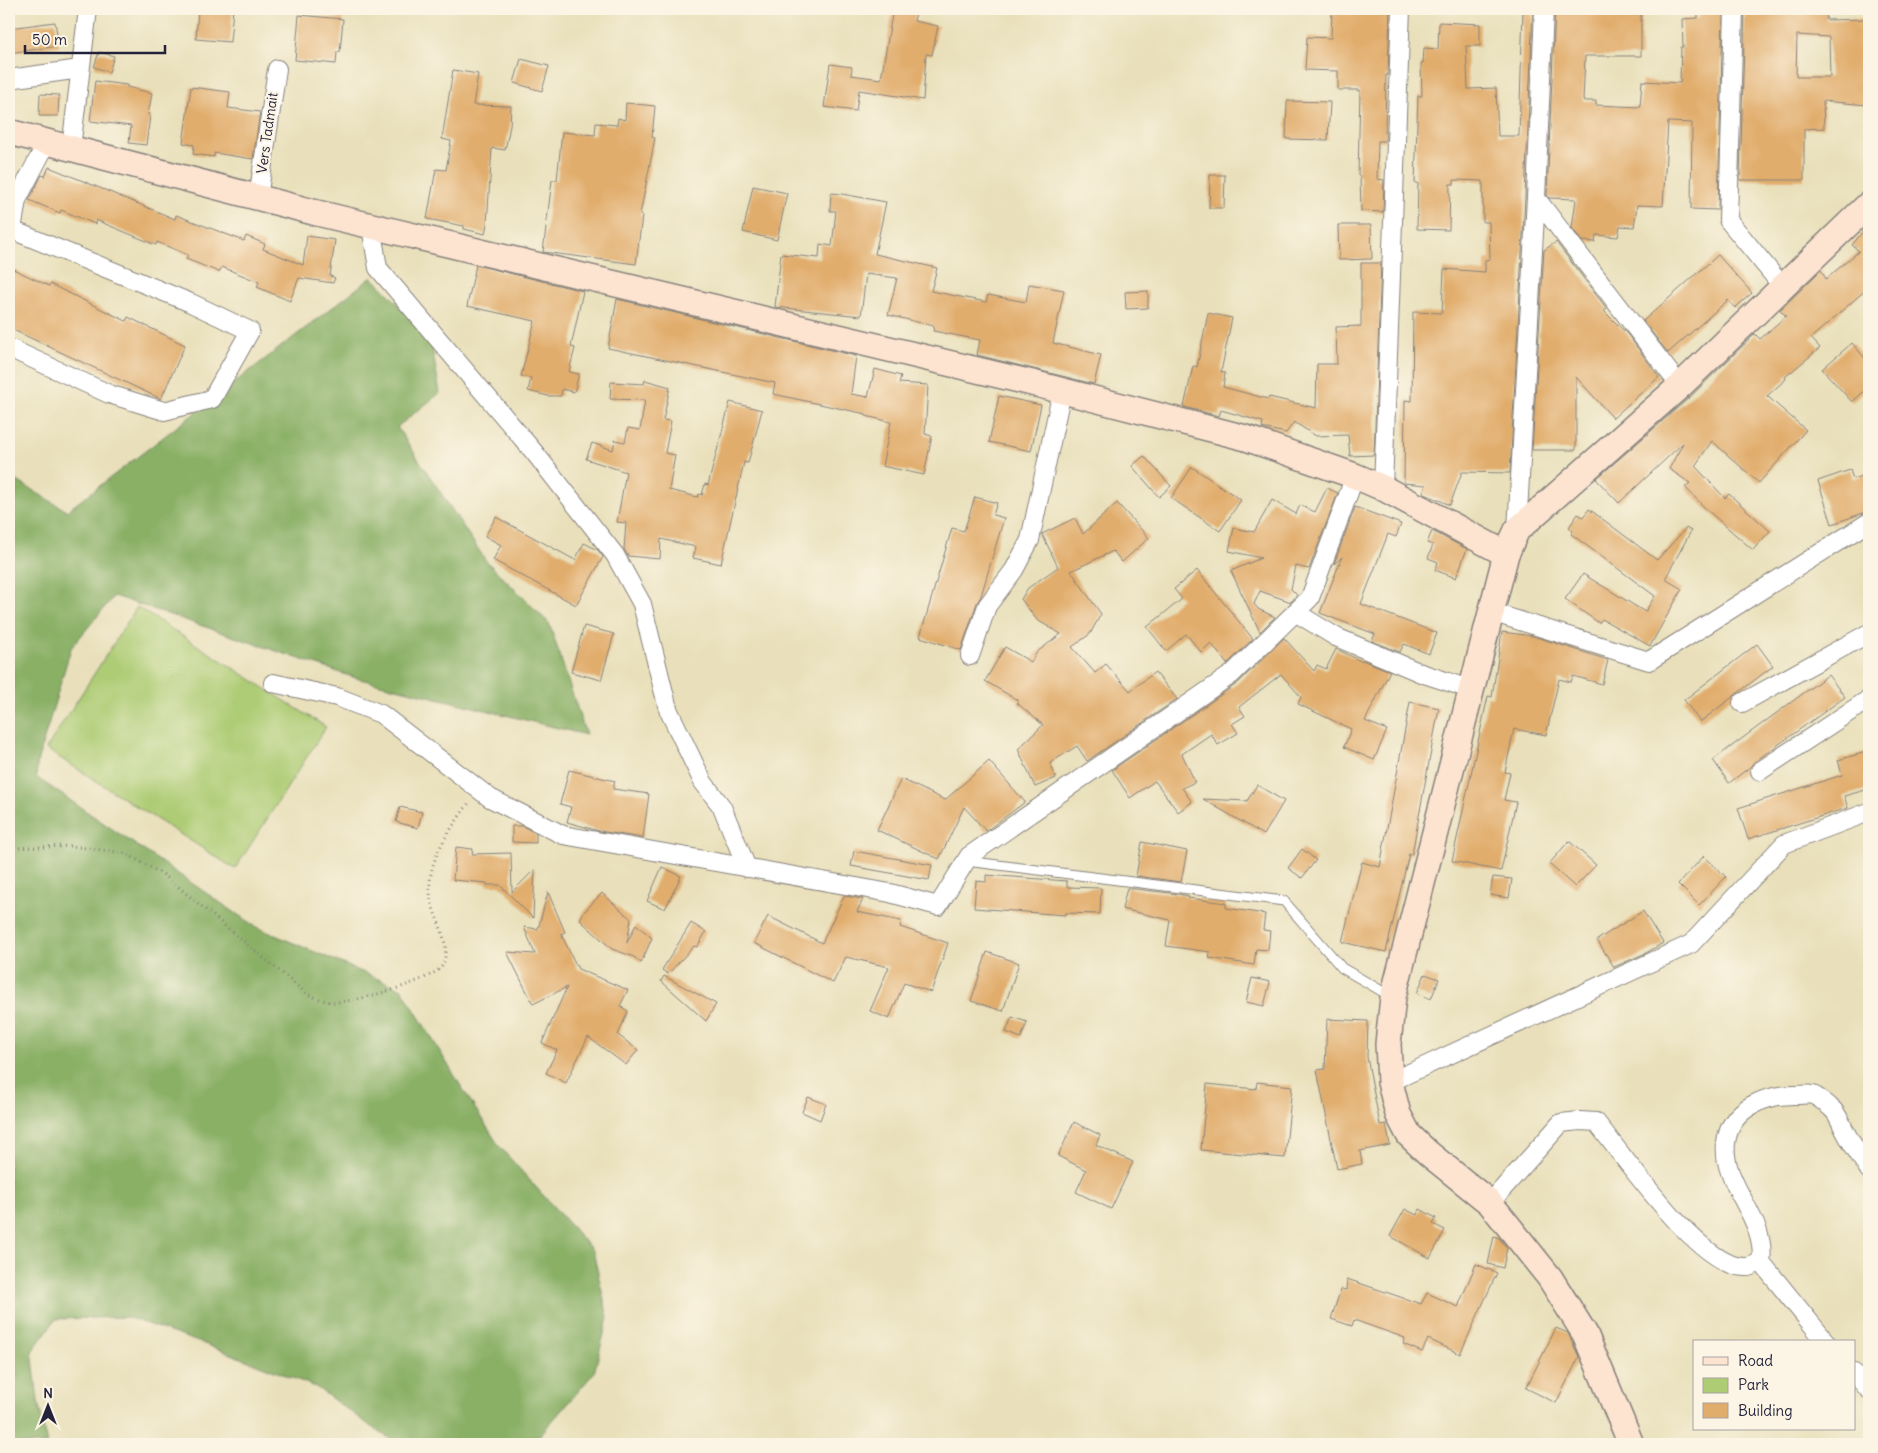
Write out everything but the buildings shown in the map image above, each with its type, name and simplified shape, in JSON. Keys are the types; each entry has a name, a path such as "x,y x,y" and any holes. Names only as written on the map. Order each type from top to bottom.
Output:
{"main road":[{"path":"9,132 371,226 1062,391 1246,438 1355,476 1383,488 1506,554"},
{"path":"1631,1444 1585,1334 1550,1278 1490,1203 1428,1154 1409,1134 1398,1114 1390,1082 1388,1044 1393,997 1470,689 1506,554 1517,530 1680,386 1869,204"}],"street":[{"path":"71,148 88,9"},
{"path":"1383,488 1401,9"},
{"path":"1517,530 1536,198 1544,9"},
{"path":"1734,9 1728,220 1783,287"},
{"path":"9,79 80,69"},
{"name":"Vers Tadmait","path":"258,198 276,69"},
{"path":"9,348 109,394 164,411 212,399 250,331 191,303 12,230 13,199 47,142"},
{"path":"1536,198 1680,386"},
{"path":"371,226 378,268 534,452 615,555 642,604 668,709 703,782 722,807 747,868"},
{"path":"970,656 987,606 1014,570 1030,540 1062,391"},
{"path":"273,683 337,696 381,714 490,798 563,836 890,893 938,906 968,856 1232,674 1310,598 1355,476"},
{"path":"1491,612 1650,661 1869,522"},
{"path":"1295,612 1336,637 1421,673 1470,689"},
{"path":"1742,703 1869,633"},
{"path":"1760,771 1869,699"},
{"path":"1390,1082 1690,944 1784,844 1869,812"},
{"path":"1824,1340 1761,1262 1763,1250 1756,1228 1725,1161 1726,1142 1730,1126 1740,1113 1761,1099 1786,1095 1813,1095 1833,1109 1845,1133 1869,1170"},
{"path":"1490,1203 1561,1123 1596,1122 1662,1206 1704,1248 1728,1263 1746,1267 1761,1262"},
{"path":"1856,1376 1869,1390"}],"lane":[{"path":"965,861 1284,901 1342,968 1393,997"}],"path":[{"path":"9,848 71,846 125,853 164,875 306,994 332,1002 350,1001 423,979 435,973 442,966 445,956 445,945 431,899 431,880 444,837 479,789"}],"green space":[{"path":"372,277 430,337 440,393 397,427 486,561 549,623 586,735 356,678 114,596 71,648 38,759 36,777 256,927 402,989 499,1146 593,1251 608,1318 594,1373 540,1435 514,1444 401,1444 380,1433 316,1387 210,1346 127,1317 56,1319 32,1351 38,1401 47,1444 9,1444 9,476 67,511"},
{"path":"137,607 326,727 235,869 46,749"}]}
